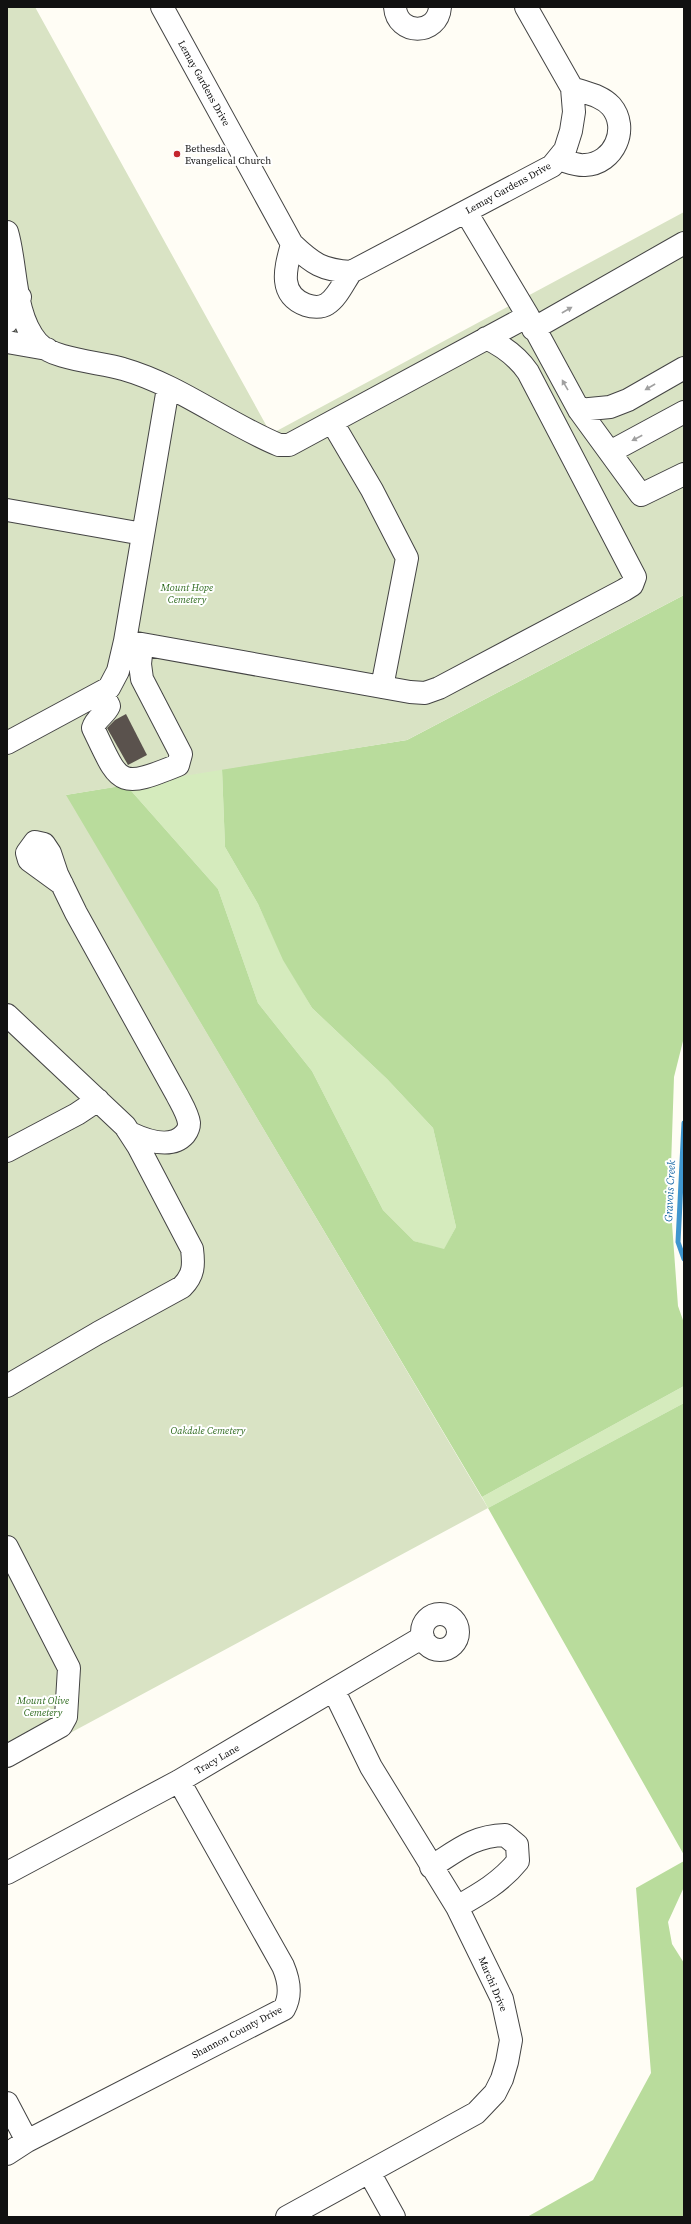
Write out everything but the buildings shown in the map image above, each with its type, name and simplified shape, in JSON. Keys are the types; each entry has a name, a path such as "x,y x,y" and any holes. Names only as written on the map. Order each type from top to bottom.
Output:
{"street":[{"name":"Lemay Gardens Drive","path":"162,7 292,244 312,263 331,271 351,272"},
{"path":"395,7 397,18 403,24 411,28 420,29 429,26 436,21 440,7"},
{"name":"Lemay Gardens Drive","path":"292,244 286,268 285,284 289,293 298,302 311,307 326,305 333,299 351,272 552,166 565,150 574,112 572,88 526,7"},
{"name":"Lemay Gardens Drive","path":"558,159 584,166 599,162 611,152 618,139 620,127 617,114 610,105 598,96 572,88"},
{"path":"466,212 531,322 579,410 641,495 684,474"},
{"path":"7,232 20,297 29,331 38,343 47,349"},
{"path":"7,342 47,349 124,369 168,388 279,445 289,445 486,338 531,322 684,243"},
{"path":"7,322 20,297"},
{"path":"133,643 382,687 425,693 440,688 632,586 635,577 528,372 521,362 506,349 486,338"},
{"path":"579,410 610,407 628,400 684,368"},
{"path":"7,743 109,688 133,643 143,534 168,388"},
{"path":"610,452 684,412"},
{"path":"332,422 372,490 407,558 382,687"},
{"path":"7,510 143,534"},
{"path":"102,692 109,706 106,713 95,721 93,728 110,764 118,776 129,780 152,776 178,765 182,754 142,679 140,664 133,643"},
{"path":"62,884 76,913 177,1095 189,1122 189,1129 182,1137 172,1142 147,1140 130,1133"},
{"path":"7,1014 98,1100 130,1133 192,1249 194,1264 190,1280 182,1287 98,1333 7,1386"},
{"path":"7,1151 77,1114 98,1100"},
{"path":"7,1547 69,1668 66,1717 61,1726 7,1756"},
{"name":"Tracy Lane","path":"7,1873 179,1781 334,1691 423,1637"},
{"name":"Marchi Drive","path":"287,2217 476,2113 495,2093 502,2079 511,2040 508,2018 496,1986 457,1907 431,1867 371,1767 334,1691"},
{"name":"Shannon County Drive","path":"7,2154 27,2141 284,2009 288,2000 288,1977 283,1966 179,1781"},
{"path":"431,1867 478,1838 487,1835 505,1835 516,1845 518,1861 506,1876 481,1894 457,1907"},
{"path":"7,2103 27,2141"},
{"path":"369,2172 394,2217"}],"green space":[{"path":"7,7 35,7 271,434 684,212 684,595 407,740 66,795 488,1508 7,1767"},
{"path":"684,595 684,1037 674,1077 670,1196 678,1306 684,1323 684,1386 482,1497 65,795 126,785 218,889 258,1003 312,1071 383,1210 414,1241 444,1249 456,1227 433,1128 387,1079 312,1008 283,960 258,904 225,847 222,769 407,740"},
{"path":"222,769 225,847 258,904 284,960 312,1008 387,1079 433,1128 456,1227 444,1250 414,1241 383,1210 312,1071 258,1003 218,889 126,785"},
{"path":"684,1386 684,1403 488,1508 482,1497"},
{"path":"684,1403 684,1855 488,1508"},
{"path":"684,1861 684,1887 668,1922 672,1944 684,1963 684,2217 527,2217 593,2180 651,2073 636,1888"}],"waterway":[{"name":"Gravois Creek","path":"684,1123 678,1242 684,1259"}],"place":[{"name":"Bethesda Evangelical Church","path":"177,154"}],"park label":[{"name":"Mount Hope Cemetery","path":"187,592"},
{"name":"Oakdale Cemetery","path":"208,1430"},
{"name":"Mount Olive Cemetery","path":"43,1706"}]}
